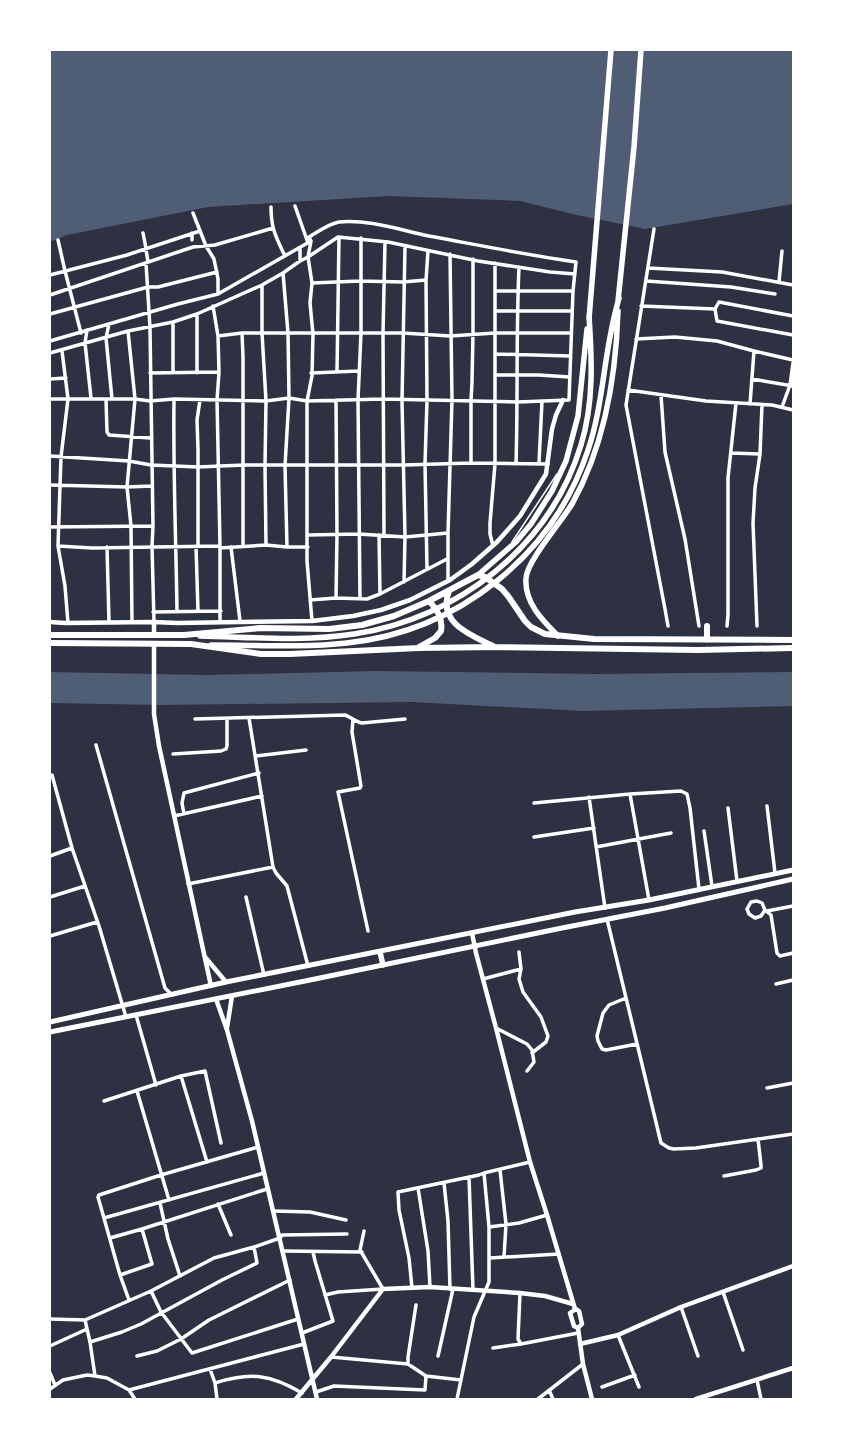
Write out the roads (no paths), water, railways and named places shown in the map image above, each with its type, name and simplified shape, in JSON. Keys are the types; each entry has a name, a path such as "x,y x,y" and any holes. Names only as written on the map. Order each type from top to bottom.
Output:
{"highway":[{"path":"50,635 184,635 261,628 329,629 362,625 394,616 429,601 478,575 485,576 502,589 525,621 531,627 545,634 594,639 793,640"},
{"path":"449,591 446,599 447,608 453,622 468,633 495,647"},
{"path":"418,648 435,638 441,631 440,620 434,607 429,601"},
{"path":"707,626 707,640"},
{"path":"542,648 545,634"},
{"path":"50,643 191,644 261,654 418,648 495,647 674,650 793,648"}],"main road":[{"path":"478,575 516,542 540,511 552,491 566,461 578,416 589,316 610,50"},
{"path":"558,636 543,621 534,608 526,587 526,575 532,562 572,504 594,455 604,425 616,357 619,298 641,50"},
{"path":"191,644 311,646 348,643 387,635 408,629 454,610 475,598 503,577 517,565 551,524 572,489 579,474 595,425 611,332 619,298"},
{"path":"184,635 274,637 334,636 380,629 400,624 432,612 464,595 485,581 526,542 550,510 564,485 581,445 586,424 591,389 592,352 589,316"},
{"path":"50,1022 226,982 575,912 649,900 793,870"},
{"path":"50,1032 664,908 793,879"},
{"path":"380,952 383,965"}],"street":[{"path":"296,206 309,242"},
{"path":"271,207 273,228 285,256"},
{"path":"193,213 206,246 214,259 217,272 218,294"},
{"path":"50,399 91,398 135,399 150,401 174,399 266,400 289,398 307,401 383,399 518,402 569,400 573,291 576,262 531,255 386,226 353,222 337,222 309,237 308,257 312,283 310,303 312,373 307,401 307,466 308,547 312,621"},
{"path":"50,295 193,247 215,245 273,228"},
{"path":"654,229 626,405 666,609 668,626"},
{"path":"50,275 95,264 200,231"},
{"path":"192,233 192,240"},
{"path":"143,234 146,248 148,313 150,328 150,438 154,635"},
{"path":"50,353 128,332 173,322 198,314 262,285 339,237 361,238 495,263 550,272 575,274"},
{"path":"337,372 339,237"},
{"path":"360,598 358,400 361,333 361,238"},
{"path":"58,240 74,307 82,333"},
{"path":"50,341 218,294 309,242"},
{"path":"380,594 385,242"},
{"path":"404,582 405,537 402,400 403,282 405,246"},
{"path":"300,248 300,261"},
{"path":"427,569 425,464 427,400 426,280 428,250"},
{"path":"779,282 782,251"},
{"path":"448,581 452,400 450,254"},
{"path":"471,463 473,259"},
{"path":"493,546 490,523 495,464 495,263"},
{"path":"516,464 518,402 517,311 519,267"},
{"path":"648,268 722,272 793,285"},
{"path":"50,314 148,287 158,287 217,272"},
{"path":"283,273 288,333 289,398 285,466 287,547"},
{"path":"312,283 338,281 403,282 426,280"},
{"path":"646,281 731,287 775,294"},
{"path":"262,285 262,333 266,400 266,545"},
{"path":"495,291 573,291"},
{"path":"212,296 218,336 219,372 217,400 220,622"},
{"path":"793,316 719,302 715,309 716,321 793,335"},
{"path":"641,306 715,309"},
{"path":"495,311 572,311"},
{"path":"197,373 198,314"},
{"path":"173,322 173,373"},
{"path":"109,324 106,338 112,399"},
{"path":"87,330 85,343 91,398"},
{"path":"128,332 135,399 127,487 131,526 132,622"},
{"path":"218,336 242,333 403,333 450,336 495,332 571,333"},
{"path":"242,333 244,400 244,546"},
{"path":"636,338 675,337 710,340 754,352 793,360"},
{"path":"62,351 68,399 61,456 58,546 65,586 68,623"},
{"path":"750,404 754,352"},
{"path":"495,354 570,356"},
{"path":"782,407 791,385 793,364"},
{"path":"312,373 359,371"},
{"path":"150,373 219,372"},
{"path":"495,376 569,377"},
{"path":"50,379 66,378"},
{"path":"752,379 791,385"},
{"path":"628,390 706,401 782,407 793,410"},
{"path":"661,395 665,452 685,539 699,626"},
{"path":"106,399 109,435 150,438"},
{"path":"174,399 173,466 177,611"},
{"path":"198,612 197,420 200,400"},
{"path":"336,400 336,598"},
{"path":"50,622 177,623 312,621 353,616 381,610 410,600 448,581 472,564 493,546 520,516 546,474 552,429 563,400"},
{"path":"539,463 542,401"},
{"path":"726,626 729,545 728,478 736,403"},
{"path":"757,626 756,563 753,523 755,488 760,454 762,405"},
{"path":"731,453 760,454"},
{"path":"50,456 129,461 151,465 198,467 244,465 359,466 471,463 548,464"},
{"path":"50,485 127,487 152,486"},
{"path":"513,524 518,528"},
{"path":"50,527 152,526"},
{"path":"308,535 359,534 405,537 448,533"},
{"path":"58,546 79,548 197,546 231,548 266,545 308,547"},
{"path":"106,547 110,622"},
{"path":"231,548 240,621"},
{"path":"310,600 336,598 367,599 380,594 448,559"},
{"path":"154,612 221,611"},
{"path":"154,644 154,714 159,746 211,986"},
{"path":"195,719 345,715 362,723 405,719"},
{"path":"250,718 273,866 276,873 287,886 308,966"},
{"path":"173,754 221,751 226,749 227,719"},
{"path":"352,719 352,732 361,786 360,788 338,792 368,931"},
{"path":"96,745 165,988 172,994"},
{"path":"256,756 306,750"},
{"path":"184,814 182,803 184,793 258,773"},
{"path":"50,776 52,775 72,848 97,922 126,1017"},
{"path":"534,803 630,794 681,791 687,794 699,889"},
{"path":"630,794 649,900"},
{"path":"174,816 262,796"},
{"path":"589,797 605,908"},
{"path":"767,806 775,873"},
{"path":"728,808 737,881"},
{"path":"534,837 594,828"},
{"path":"704,831 712,886"},
{"path":"596,847 672,833"},
{"path":"50,856 72,848"},
{"path":"188,884 273,866"},
{"path":"50,897 85,886"},
{"path":"246,897 264,975"},
{"path":"793,906 766,911 761,916 755,918 749,914 747,909 751,902 757,900 762,902 766,911 771,915 777,953 780,956 793,954"},
{"path":"608,919 661,1143 674,1149 696,1148 793,1134"},
{"path":"50,936 97,922"},
{"path":"472,933 474,947 530,1162 559,1254 574,1309"},
{"path":"519,952 521,969 519,979 523,992 541,1017 548,1036 546,1042 532,1053"},
{"path":"204,955 226,982"},
{"path":"483,979 521,969"},
{"path":"776,984 793,980"},
{"path":"227,1030 232,996"},
{"path":"626,998 609,1005 603,1013 597,1036 598,1041 602,1049 606,1050 637,1044"},
{"path":"216,999 227,1030 246,1098 317,1399"},
{"path":"136,1015 156,1085"},
{"path":"496,1028 530,1047 534,1062 527,1071"},
{"path":"104,1101 181,1076 205,1071 220,1143"},
{"path":"181,1076 207,1162"},
{"path":"767,1088 793,1083"},
{"path":"137,1091 169,1200"},
{"path":"724,1176 761,1168 762,1165 758,1139"},
{"path":"129,1300 120,1275 99,1195 161,1175 258,1147"},
{"path":"412,1288 409,1258 399,1210 398,1194 401,1191 444,1183 530,1162"},
{"path":"500,1170 506,1224 504,1257"},
{"path":"104,1218 264,1173"},
{"path":"457,1399 474,1317 489,1282 489,1227 484,1173"},
{"path":"469,1177 473,1290"},
{"path":"438,1356 451,1289 448,1221 444,1183"},
{"path":"418,1188 428,1251 430,1287"},
{"path":"110,1238 267,1189"},
{"path":"160,1203 180,1276"},
{"path":"218,1204 231,1235"},
{"path":"273,1211 310,1212 346,1220"},
{"path":"489,1227 519,1223 547,1215"},
{"path":"120,1275 152,1264 142,1229"},
{"path":"364,1231 360,1250 383,1289"},
{"path":"50,1319 85,1320 150,1292 214,1258 254,1247 280,1238 282,1235 347,1234"},
{"path":"90,1342 122,1332 140,1324 257,1263 254,1247"},
{"path":"283,1251 362,1252"},
{"path":"302,1333 332,1321 313,1252"},
{"path":"490,1258 559,1254"},
{"path":"580,1344 618,1335 681,1307 793,1266"},
{"path":"137,1356 157,1351 181,1339 209,1320 290,1280"},
{"path":"325,1295 338,1292 430,1287 520,1292 545,1296 573,1304"},
{"path":"296,1399 331,1358 383,1289"},
{"path":"150,1292 161,1312 192,1353 298,1319"},
{"path":"520,1292 518,1338 521,1344"},
{"path":"723,1292 743,1350"},
{"path":"408,1364 416,1305"},
{"path":"681,1307 698,1356"},
{"path":"493,1348 521,1344 578,1330 582,1324 579,1311 574,1309"},
{"path":"574,1309 570,1313 574,1326 578,1330 583,1364 592,1399"},
{"path":"85,1320 95,1376"},
{"path":"50,1346 87,1330"},
{"path":"618,1335 639,1387"},
{"path":"129,1390 304,1344"},
{"path":"331,1358 408,1364 426,1376 461,1380"},
{"path":"538,1399 583,1364"},
{"path":"696,1399 793,1368"},
{"path":"210,1369 215,1383 217,1399"},
{"path":"50,1373 55,1385"},
{"path":"50,1389 63,1380 87,1375 107,1378 129,1390 135,1399"},
{"path":"602,1387 635,1375"},
{"path":"215,1383 240,1376 253,1376 284,1382 302,1392"},
{"path":"316,1392 334,1386 425,1390 426,1376"},
{"path":"757,1380 761,1399"},
{"path":"549,1390 553,1399"}],"water":[{"path":"50,50 793,50 793,204 645,229 577,215 520,201 388,196 208,207 67,235 50,242"},
{"path":"376,671 595,674 793,672 793,706 583,711 412,702 160,705 50,703 50,672 207,675"}]}
